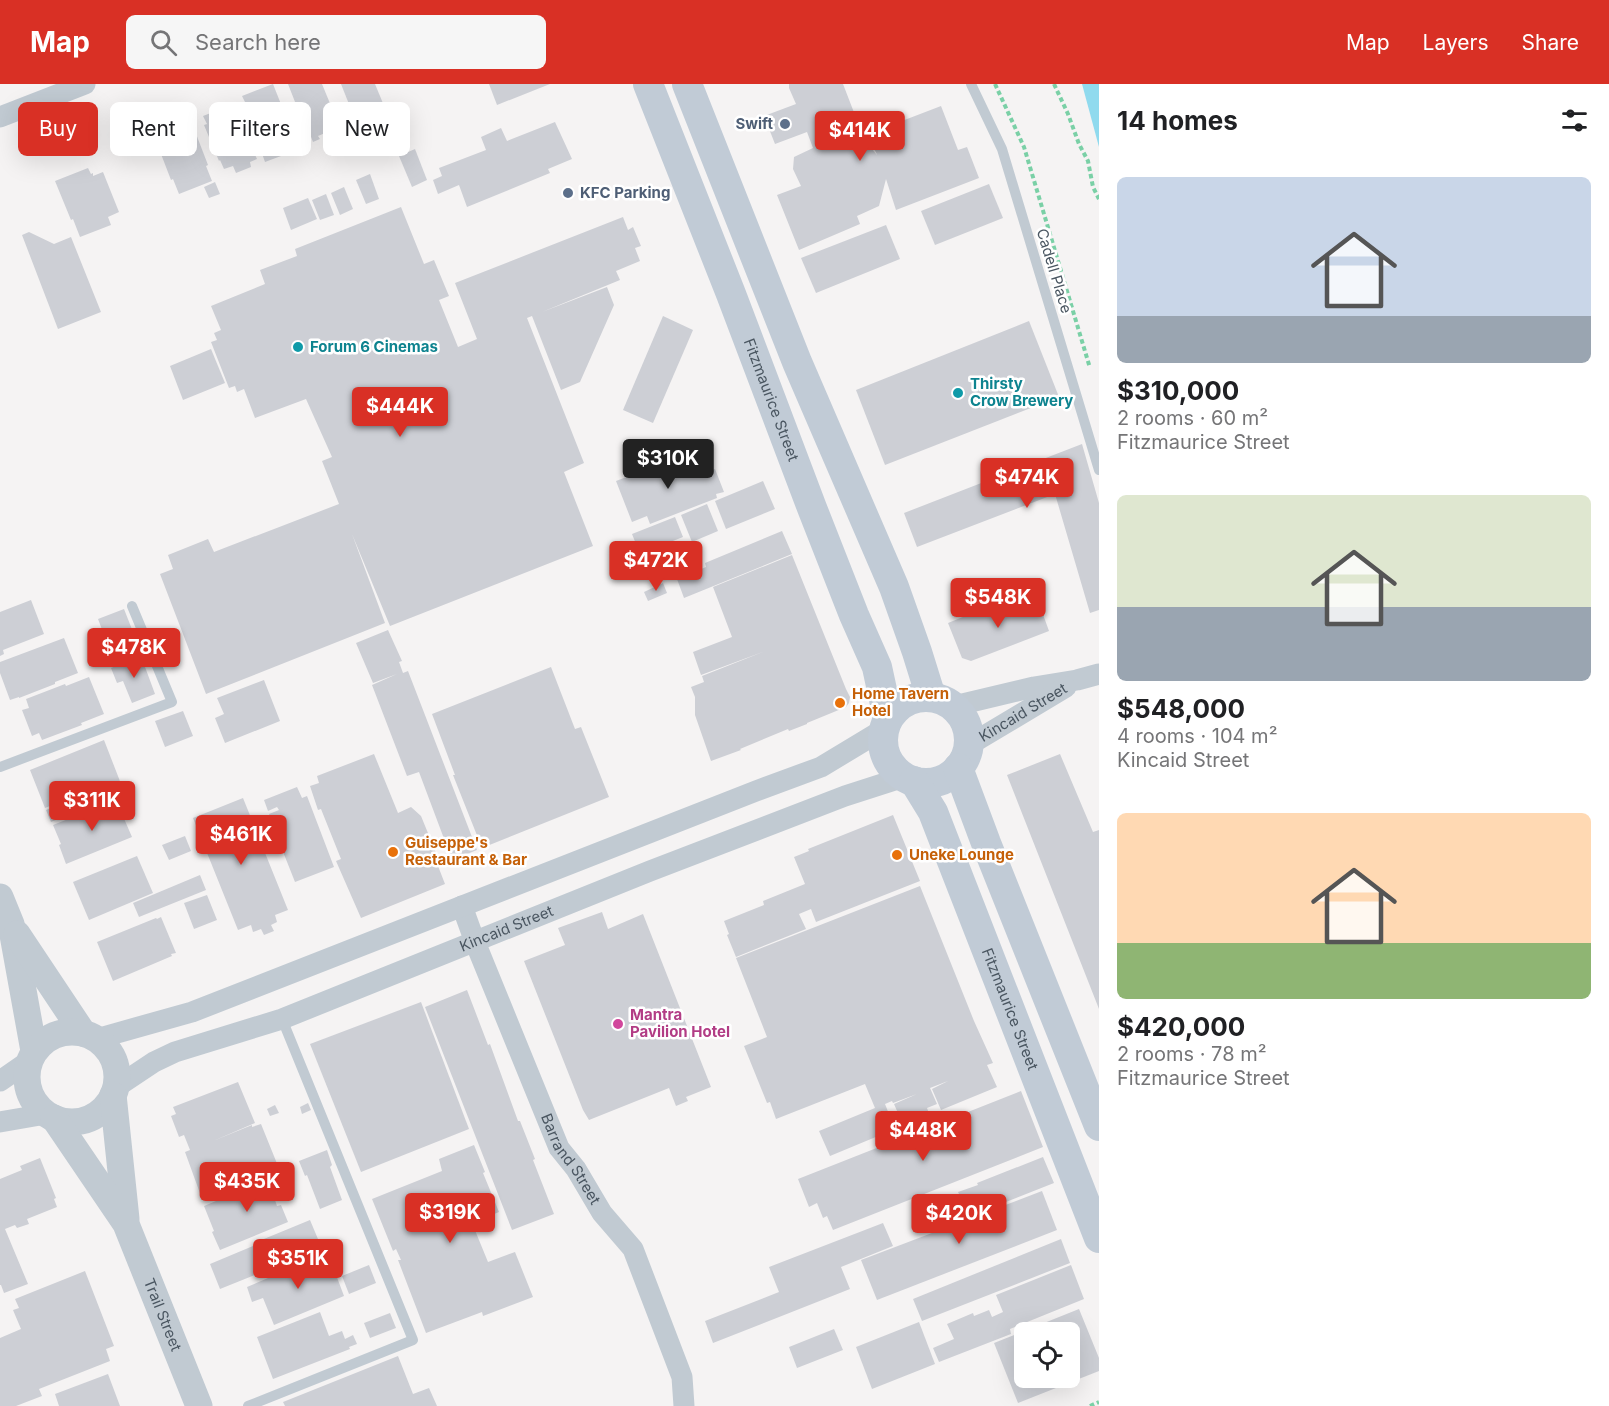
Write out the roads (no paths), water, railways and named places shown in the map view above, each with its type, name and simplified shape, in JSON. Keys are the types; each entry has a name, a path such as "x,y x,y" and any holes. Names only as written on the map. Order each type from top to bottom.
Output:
{"main road":[{"name":"Fitzmaurice Street","path":"648,84 846,594 877,667 886,724"},
{"path":"687,84 797,362 894,587 917,652 942,701 963,717 968,731 963,757 949,776 926,783 909,779 896,771 884,752 882,740 886,724 896,708 906,701 918,697 942,701"},
{"path":"762,376 797,362"},
{"path":"963,757 986,843 1099,1126"},
{"name":"Fitzmaurice Street","path":"909,779 933,812 1099,1238"}],"street":[{"path":"0,117 85,84"},
{"name":"Kincaid Street","path":"942,701 1077,680 1099,674"},
{"name":"Kincaid Street","path":"963,757 1077,680"},
{"path":"0,1081 32,1056 44,1041 56,1034 69,1032 89,1036 192,1012 821,767 886,724"},
{"name":"Kincaid Street","path":"114,1091 154,1062 175,1052 282,1019 650,871 845,796 909,779"},
{"path":"0,897 11,924 89,1036 106,1048 114,1060 117,1074 114,1091 105,1107 82,1121 68,1121 50,1116 0,1122"},
{"name":"Barrand Street","path":"462,906 559,1148 576,1169 602,1213 633,1250 682,1377 684,1406"},
{"path":"11,924 32,1056 26,1076 29,1091 35,1103 50,1116"},
{"name":"Trail Street","path":"114,1091 126,1224"},
{"name":"Trail Street","path":"50,1116 126,1224 199,1406"}],"lane":[{"name":"Cadell Place","path":"972,84 1002,149 1099,470"},
{"path":"0,767 172,702 132,606"},
{"path":"248,1406 413,1340 282,1019"}],"water":[{"path":"1082,84 1099,84 1099,147"}],"place":[{"name":"Swift","path":"785,124"},
{"name":"KFC Parking","path":"568,193"},
{"name":"Forum 6 Cinemas","path":"298,347"},
{"name":"Thirsty Crow Brewery","path":"958,393"},
{"name":"Home Tavern Hotel","path":"840,703"},
{"name":"Guiseppe's Restaurant & Bar","path":"393,852"},
{"name":"Uneke Lounge","path":"897,855"},
{"name":"Mantra Pavilion Hotel","path":"618,1024"}]}
